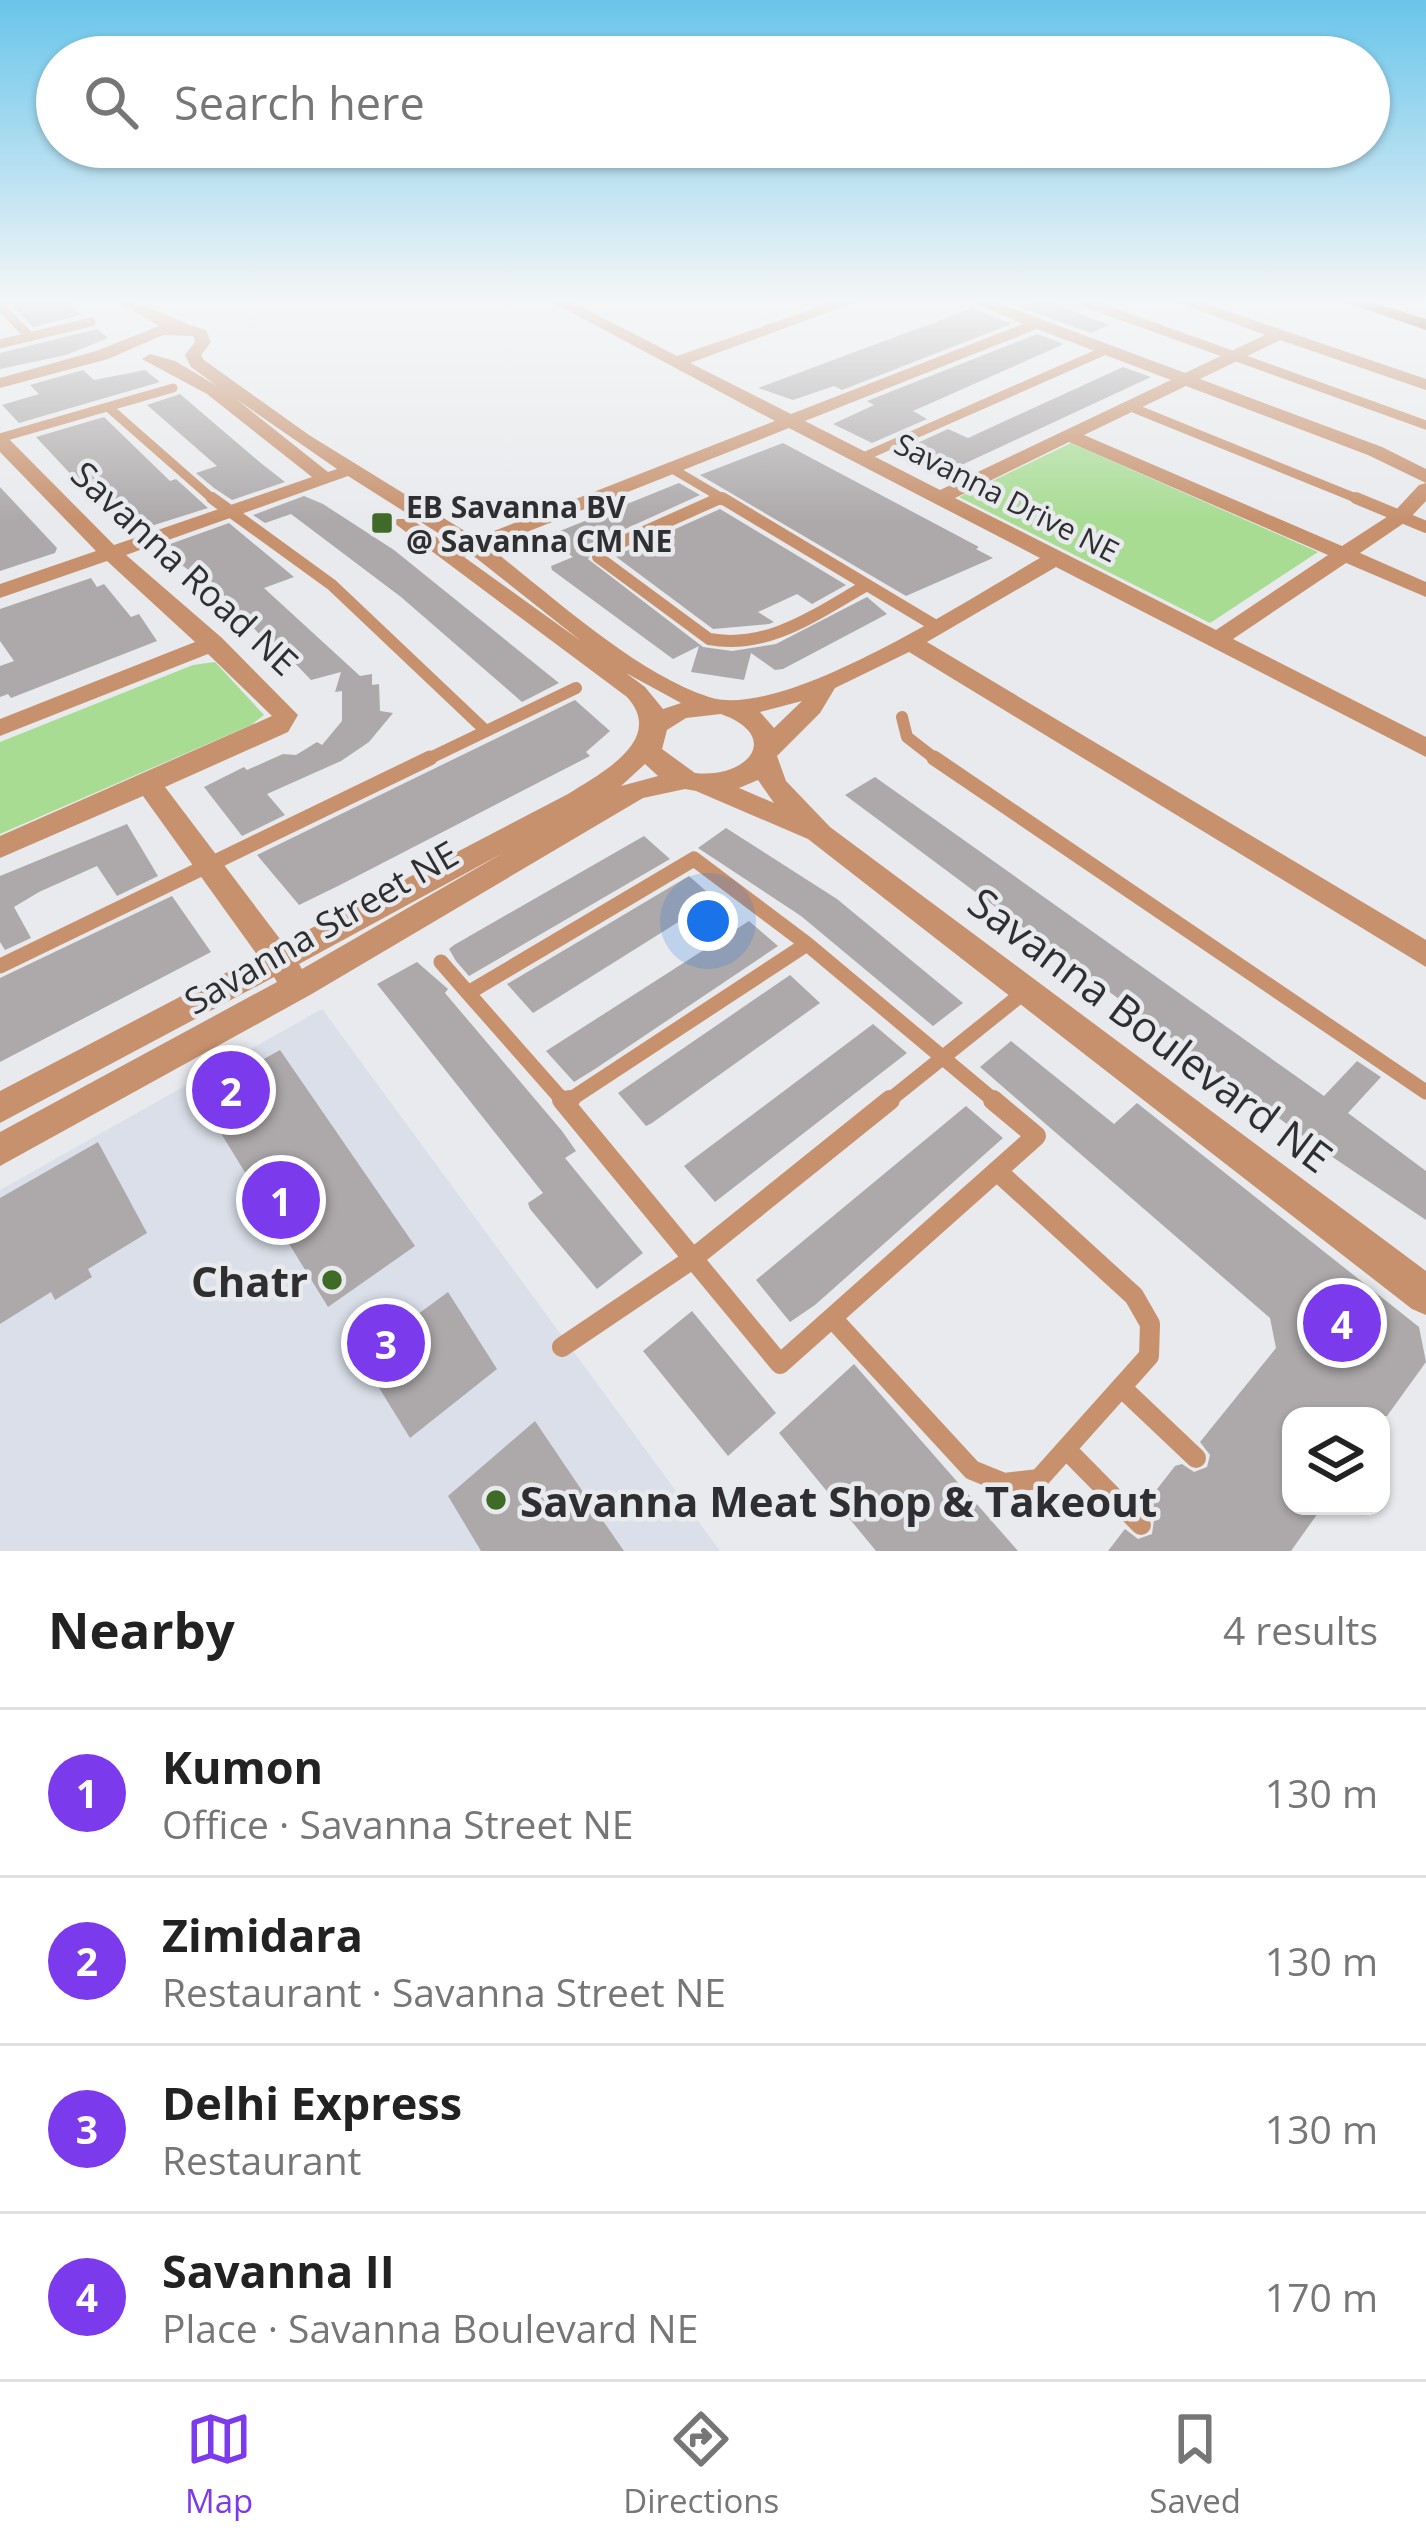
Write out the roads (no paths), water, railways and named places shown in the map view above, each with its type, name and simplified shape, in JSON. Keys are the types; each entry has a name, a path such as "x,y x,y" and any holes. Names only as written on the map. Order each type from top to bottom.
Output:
{"street":[{"path":"0,387 52,374"},
{"path":"188,374 283,450 339,474"},
{"path":"212,374 339,474 463,550 639,672 706,706"},
{"name":"Savanna Drive NE","path":"699,374 1426,748"},
{"path":"463,550 910,374"},
{"path":"1172,374 1375,451 1426,477"},
{"path":"938,498 1198,374"},
{"path":"1393,374 1426,386"},
{"path":"1072,436 1426,590"},
{"name":"Savanna Road NE","path":"0,439 30,476 109,554 214,643 285,715 279,726 148,784"},
{"path":"0,591 339,474"},
{"path":"0,484 30,476"},
{"path":"1215,641 1400,517 1426,489"},
{"path":"463,550 580,655 643,697 655,763 693,782 741,778 812,707 824,686"},
{"path":"652,735 679,711 706,706 734,709 780,701 824,686 1054,559"},
{"path":"906,640 1426,956"},
{"path":"0,728 214,643"},
{"path":"734,709 757,721 767,753"},
{"name":"Savanna Street NE","path":"0,1108 578,801 620,774 652,735"},
{"name":"Savanna Boulevard NE","path":"767,753 773,784 820,834 1426,1295"},
{"name":"Savanna Street NE","path":"0,1150 299,986 635,790 693,782"},
{"name":"Savanna Boulevard NE","path":"693,782 820,834"},
{"path":"0,848 148,784 299,986"}],"lane":[{"path":"861,458 1051,374"},
{"path":"1286,374 1426,425"},
{"path":"0,439 173,388"},
{"path":"108,407 228,513 332,585 486,731"},
{"path":"1131,407 1426,527"},
{"path":"670,468 934,625"},
{"path":"721,498 606,549 598,557 709,639 726,645 757,642 867,585"},
{"path":"0,966 576,688"},
{"path":"902,717 916,747 1426,1091"},
{"path":"441,962 468,993 565,1103 780,1364 1036,1136 807,944 694,859 468,993"},
{"path":"565,1103 807,944"},
{"path":"562,1347 691,1260 1027,990"},
{"path":"832,1318 971,1470 995,1483 1015,1486 1039,1479 1149,1355 1155,1337 1150,1317 1134,1296 997,1171"},
{"path":"1121,1388 1196,1458"},
{"path":"1066,1449 1141,1525"}],"place":[{"name":"EB Savanna BV @ Savanna CM NE","path":"382,523"},
{"name":"Zimidara","path":"231,1090"},
{"name":"Kumon","path":"281,1200"},
{"name":"Chatr","path":"332,1280"},
{"name":"Savanna II","path":"1342,1323"},
{"name":"Delhi Express","path":"386,1343"},
{"name":"Savanna Meat Shop & Takeout","path":"496,1500"}]}
